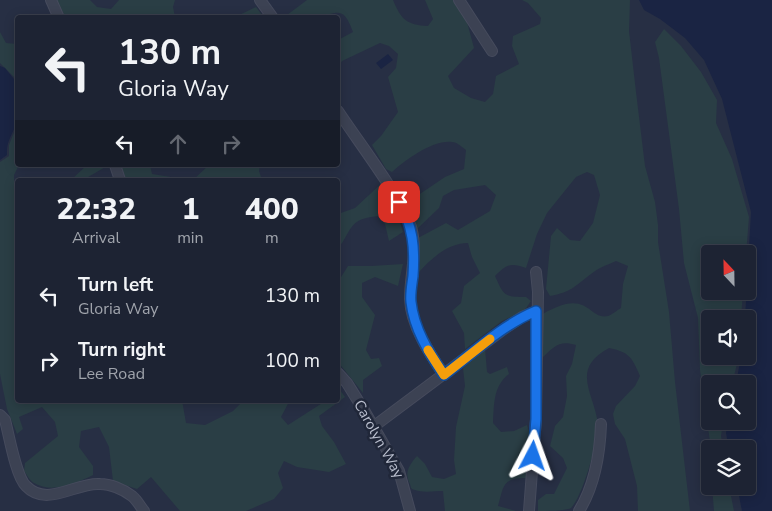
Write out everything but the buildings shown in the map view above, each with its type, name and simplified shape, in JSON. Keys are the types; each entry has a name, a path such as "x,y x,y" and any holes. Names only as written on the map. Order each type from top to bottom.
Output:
{"street":[{"path":"51,0 58,15"},
{"path":"260,0 271,15"},
{"path":"459,0 492,51"},
{"path":"340,114 400,203 409,221 414,246 410,299 412,310 419,333 444,375"},
{"path":"529,511 536,419 536,311 538,292 536,272"},
{"path":"373,427 504,329 522,317 536,311"},
{"name":"Carolyn Way","path":"340,376 354,395 399,472 410,511"},
{"path":"0,415 5,420 22,481 31,490 40,494 60,494 87,485 100,484 116,487 133,496 144,511"},
{"path":"579,511 584,503 599,458 601,424"}],"shaded area":[{"path":"57,0 90,0 97,7 111,9 119,0 175,0 173,7 175,15 64,15"},
{"path":"307,0 393,0 405,20 414,24 428,26 433,19 425,0 455,0 467,22 474,48 448,76 454,88 471,98 485,102 493,94 496,76 519,64 512,46 513,36 540,24 541,18 528,3 522,0 630,0 629,31 636,92 645,166 655,202 658,225 658,242 669,312 690,511 638,511 637,486 625,439 615,424 613,414 616,406 635,386 640,376 629,356 621,351 609,348 597,356 590,365 587,374 587,383 596,413 598,432 589,468 580,493 571,508 538,511 538,500 546,494 554,494 567,468 563,458 550,446 555,426 563,417 567,396 566,376 572,364 576,345 565,343 557,345 542,358 540,317 557,307 576,303 602,316 610,315 621,308 623,284 628,266 616,261 597,270 563,293 550,296 546,289 551,236 557,228 570,240 580,241 593,223 600,195 594,175 587,172 576,177 547,213 537,234 526,268 512,265 502,269 495,276 506,294 513,297 526,297 531,301 524,311 502,321 465,349 464,333 452,311 461,303 464,286 480,273 468,243 447,248 419,272 420,251 418,238 446,223 458,230 490,211 496,195 485,185 454,190 443,196 439,208 417,229 405,204 445,177 464,169 466,150 456,143 444,142 428,147 392,172 386,169 372,145 398,112 388,77 396,68 398,54 389,46 380,43 342,61 340,64 340,39 353,32 343,14 287,15"},
{"path":"256,7 262,15 239,15"},
{"path":"664,29 681,46 701,72 717,100 716,123 732,159 749,217 747,245 701,245 701,300 742,300 742,310 701,310 701,365 737,365 734,375 701,375 701,377 698,318 684,263 679,209 659,58 655,42"},
{"path":"0,32 6,43 15,44 15,78 0,63"},
{"path":"15,130 15,167 18,167 14,175 15,403 183,403 186,423 205,425 233,411 241,403 288,403 281,417 288,425 322,403 337,403 319,416 322,426 334,442 346,464 329,472 297,467 284,461 278,473 283,488 274,499 246,511 180,511 151,477 137,489 113,481 109,447 99,427 81,431 79,447 93,466 93,475 72,484 49,488 31,481 24,471 25,463 58,436 55,422 42,407 19,417 23,429 17,434 7,409 0,374 0,162 9,156 9,145"},
{"path":"85,167 105,167 86,178 73,178"},
{"path":"119,167 150,167 152,174 177,178 124,178"},
{"path":"207,167 260,167 261,178 195,178"},
{"path":"383,182 395,206 403,232 389,241 385,224 378,216 368,217 356,222 352,226 340,246 340,213 355,208"},
{"path":"403,264 398,286 375,277 362,283 362,297 375,315 366,350 371,359 379,358 382,366 363,380 363,393 340,364 340,279 348,266"},
{"path":"485,348 487,372 490,374 507,367 509,374 497,390 493,423 501,432 514,431 527,425 531,438 527,478 508,481 503,488 498,506 516,511 445,511 443,491 413,489 408,480 407,473 417,456 425,464 432,477 444,479 456,474 454,460 456,427 465,386 463,368"},
{"path":"340,390 345,397 340,401"},
{"path":"708,430 722,430 722,440 710,440"},
{"path":"713,495 731,495 734,511 714,511"}],"water":[{"path":"639,0 772,0 772,511 742,511 739,495 756,495 756,440 727,440 726,433 726,430 756,430 756,375 738,375 739,365 756,365 756,310 746,310 746,300 756,300 756,245 749,245 751,212 722,99 704,60 685,38 660,19 644,10"},
{"path":"388,54 393,60 381,69 376,63"},
{"path":"0,66 5,68 15,80 15,127 9,141 7,155 0,160"}],"slow traffic":[{"path":"428,350 444,375 490,339"}],"route":[{"path":"399,202 412,229 414,246 410,299 412,310 419,333 444,375 504,329 522,317 536,311 536,419 533,456"}]}
